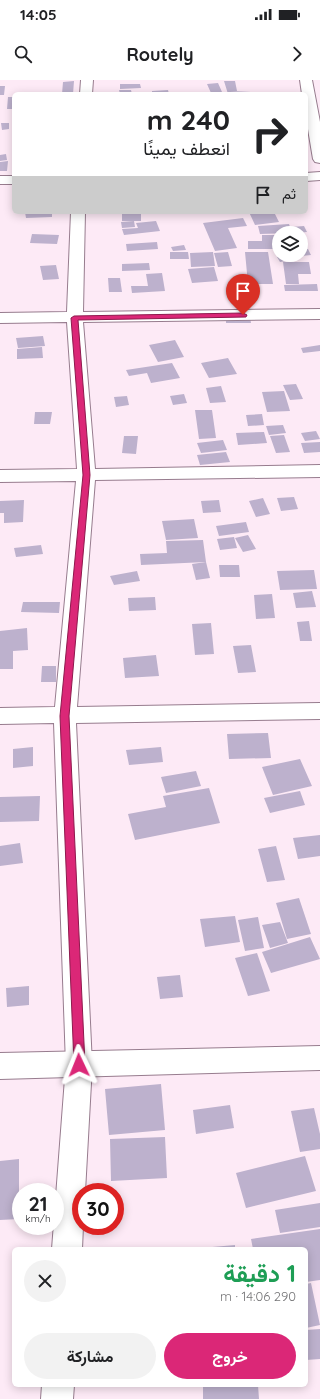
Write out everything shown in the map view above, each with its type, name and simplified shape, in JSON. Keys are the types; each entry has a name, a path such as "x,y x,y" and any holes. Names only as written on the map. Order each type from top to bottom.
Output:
{"street":[{"path":"86,92 87,80"},
{"path":"306,80 320,159"},
{"path":"308,177 320,176"},
{"path":"0,180 12,180"},
{"path":"67,1247 79,1065 65,716 86,475 74,318 78,214"},
{"path":"0,318 320,314"},
{"path":"0,476 320,471"},
{"path":"0,716 320,711"},
{"path":"0,1066 320,1058"},
{"path":"57,1399 58,1387"}],"building":[{"path":"74,81 73,92 62,92 63,82"},
{"path":"224,81 235,81 237,91 230,91 251,92 227,92"},
{"path":"218,83 222,92 211,92 207,84"},
{"path":"120,84 140,84 141,88 120,89"},
{"path":"0,86 5,86 4,95 0,95"},
{"path":"119,90 131,90 132,92 120,92"},
{"path":"168,90 168,92 152,92"},
{"path":"8,97 12,97 12,109 7,109"},
{"path":"1,123 9,123 9,129 2,130"},
{"path":"6,154 7,160 0,161 0,155"},
{"path":"8,161 7,171 0,171 0,162"},
{"path":"25,214 52,214 52,217 26,218"},
{"path":"122,214 141,214 141,221 122,221"},
{"path":"250,214 275,214 279,222 255,225"},
{"path":"243,218 247,226 228,228 237,248 215,251 203,223"},
{"path":"134,221 135,227 122,228 121,222"},
{"path":"156,221 160,231 124,235 122,229 138,228 136,223"},
{"path":"289,224 290,226 272,226 272,234 260,234 258,226"},
{"path":"32,234 59,235 57,244 30,243"},
{"path":"262,235 272,235 272,249 248,249 248,241 262,241"},
{"path":"157,242 158,249 127,251 126,244"},
{"path":"184,245 186,250 173,251 171,247"},
{"path":"170,252 188,252 189,259 170,259"},
{"path":"213,252 215,266 191,267 190,253"},
{"path":"228,252 232,266 218,267 214,253"},
{"path":"245,252 268,252 273,284 248,284"},
{"path":"283,262 309,262 311,274 298,274 299,284 286,284"},
{"path":"149,263 150,270 122,271 122,264"},
{"path":"56,265 59,279 43,280 40,266"},
{"path":"214,267 218,281 192,283 188,269"},
{"path":"162,273 165,291 132,293 131,286 148,286 146,274"},
{"path":"108,278 120,278 122,292 109,292"},
{"path":"317,284 318,291 285,291 284,285"},
{"path":"226,317 250,317 251,323 226,323"},
{"path":"43,336 45,346 18,348 16,338"},
{"path":"175,340 184,357 158,362 149,345"},
{"path":"320,345 320,351 303,353 301,348"},
{"path":"42,347 43,358 17,359 17,349"},
{"path":"228,358 237,374 209,378 201,363"},
{"path":"172,363 180,378 151,383 147,373 129,376 126,370"},
{"path":"296,384 303,399 290,400 283,385"},
{"path":"221,386 226,402 210,403 206,388"},
{"path":"284,391 290,411 267,412 262,392"},
{"path":"184,394 187,403 173,405 170,396"},
{"path":"127,396 129,405 116,407 114,397"},
{"path":"195,410 212,410 216,438 199,439"},
{"path":"35,412 52,412 50,424 34,424"},
{"path":"262,414 264,425 248,426 246,415"},
{"path":"283,425 286,433 269,435 266,426"},
{"path":"316,431 320,439 305,441 301,433"},
{"path":"264,432 267,443 238,445 236,433"},
{"path":"284,435 290,452 276,453 270,436"},
{"path":"124,436 138,436 136,454 122,453"},
{"path":"223,440 227,450 201,453 197,443"},
{"path":"320,442 320,452 304,453 301,443"},
{"path":"226,452 230,462 200,465 197,455"},
{"path":"294,497 298,509 281,511 277,498"},
{"path":"263,498 270,514 256,517 249,501"},
{"path":"24,500 23,522 4,523 4,513 0,513 0,501"},
{"path":"219,500 221,512 203,513 201,501"},
{"path":"194,519 198,538 166,540 162,521"},
{"path":"246,522 249,532 219,536 216,526"},
{"path":"248,535 256,549 243,552 235,538"},
{"path":"234,537 237,548 220,550 217,539"},
{"path":"203,540 206,562 141,565 140,554 167,553 166,541"},
{"path":"41,545 43,554 16,557 14,548"},
{"path":"206,562 210,578 196,580 192,564"},
{"path":"219,565 239,565 240,577 220,577"},
{"path":"314,570 317,589 280,590 277,571"},
{"path":"137,571 140,581 114,585 110,576"},
{"path":"312,591 316,607 296,608 293,593"},
{"path":"272,594 275,618 256,619 254,595"},
{"path":"155,597 156,610 129,611 128,598"},
{"path":"23,602 60,602 59,613 21,612"},
{"path":"309,621 312,641 300,641 297,622"},
{"path":"211,623 214,654 195,655 192,624"},
{"path":"27,628 28,650 13,651 13,669 0,669 0,631"},
{"path":"251,645 256,672 238,673 233,646"},
{"path":"156,655 159,676 125,678 123,658"},
{"path":"42,666 56,666 56,682 41,682"},
{"path":"268,733 271,758 229,759 227,734"},
{"path":"33,747 33,766 13,768 13,749"},
{"path":"161,747 163,762 129,765 126,750"},
{"path":"300,759 312,786 273,795 262,767"},
{"path":"196,771 201,786 166,793 161,777"},
{"path":"209,788 220,823 135,840 128,814 166,807 163,796"},
{"path":"300,791 305,805 270,813 264,798"},
{"path":"40,796 39,821 0,822 0,797"},
{"path":"320,835 320,856 298,859 293,838"},
{"path":"20,843 23,863 0,866 0,846"},
{"path":"276,846 285,880 267,882 258,849"},
{"path":"299,898 311,934 287,939 276,903"},
{"path":"235,916 240,942 205,947 200,919"},
{"path":"258,917 264,948 245,951 238,920"},
{"path":"280,922 288,943 270,948 262,925"},
{"path":"310,937 320,959 271,973 262,952"},
{"path":"257,953 270,991 248,996 235,958"},
{"path":"180,975 183,997 160,999 157,977"},
{"path":"29,986 29,1005 7,1007 6,988"},
{"path":"161,1084 165,1130 109,1135 105,1089"},
{"path":"230,1105 234,1128 196,1134 193,1110"},
{"path":"314,1108 320,1134 320,1149 300,1152 291,1111"},
{"path":"165,1137 167,1178 111,1181 110,1139"},
{"path":"305,1156 316,1191 246,1208 236,1173"},
{"path":"19,1159 19,1183 12,1183 12,1219 0,1220 0,1161"},
{"path":"320,1203 320,1227 280,1233 275,1210"},
{"path":"320,1229 320,1280 308,1282 308,1247 253,1247 251,1239"},
{"path":"235,1245 235,1247 212,1247"},
{"path":"311,1283 320,1325 308,1328 308,1284"},
{"path":"320,1329 320,1359 308,1360 308,1330"},
{"path":"203,1387 258,1387 259,1399 203,1399"}],"route":[{"path":"79,1065 65,716 86,475 74,318 243,315"}]}
